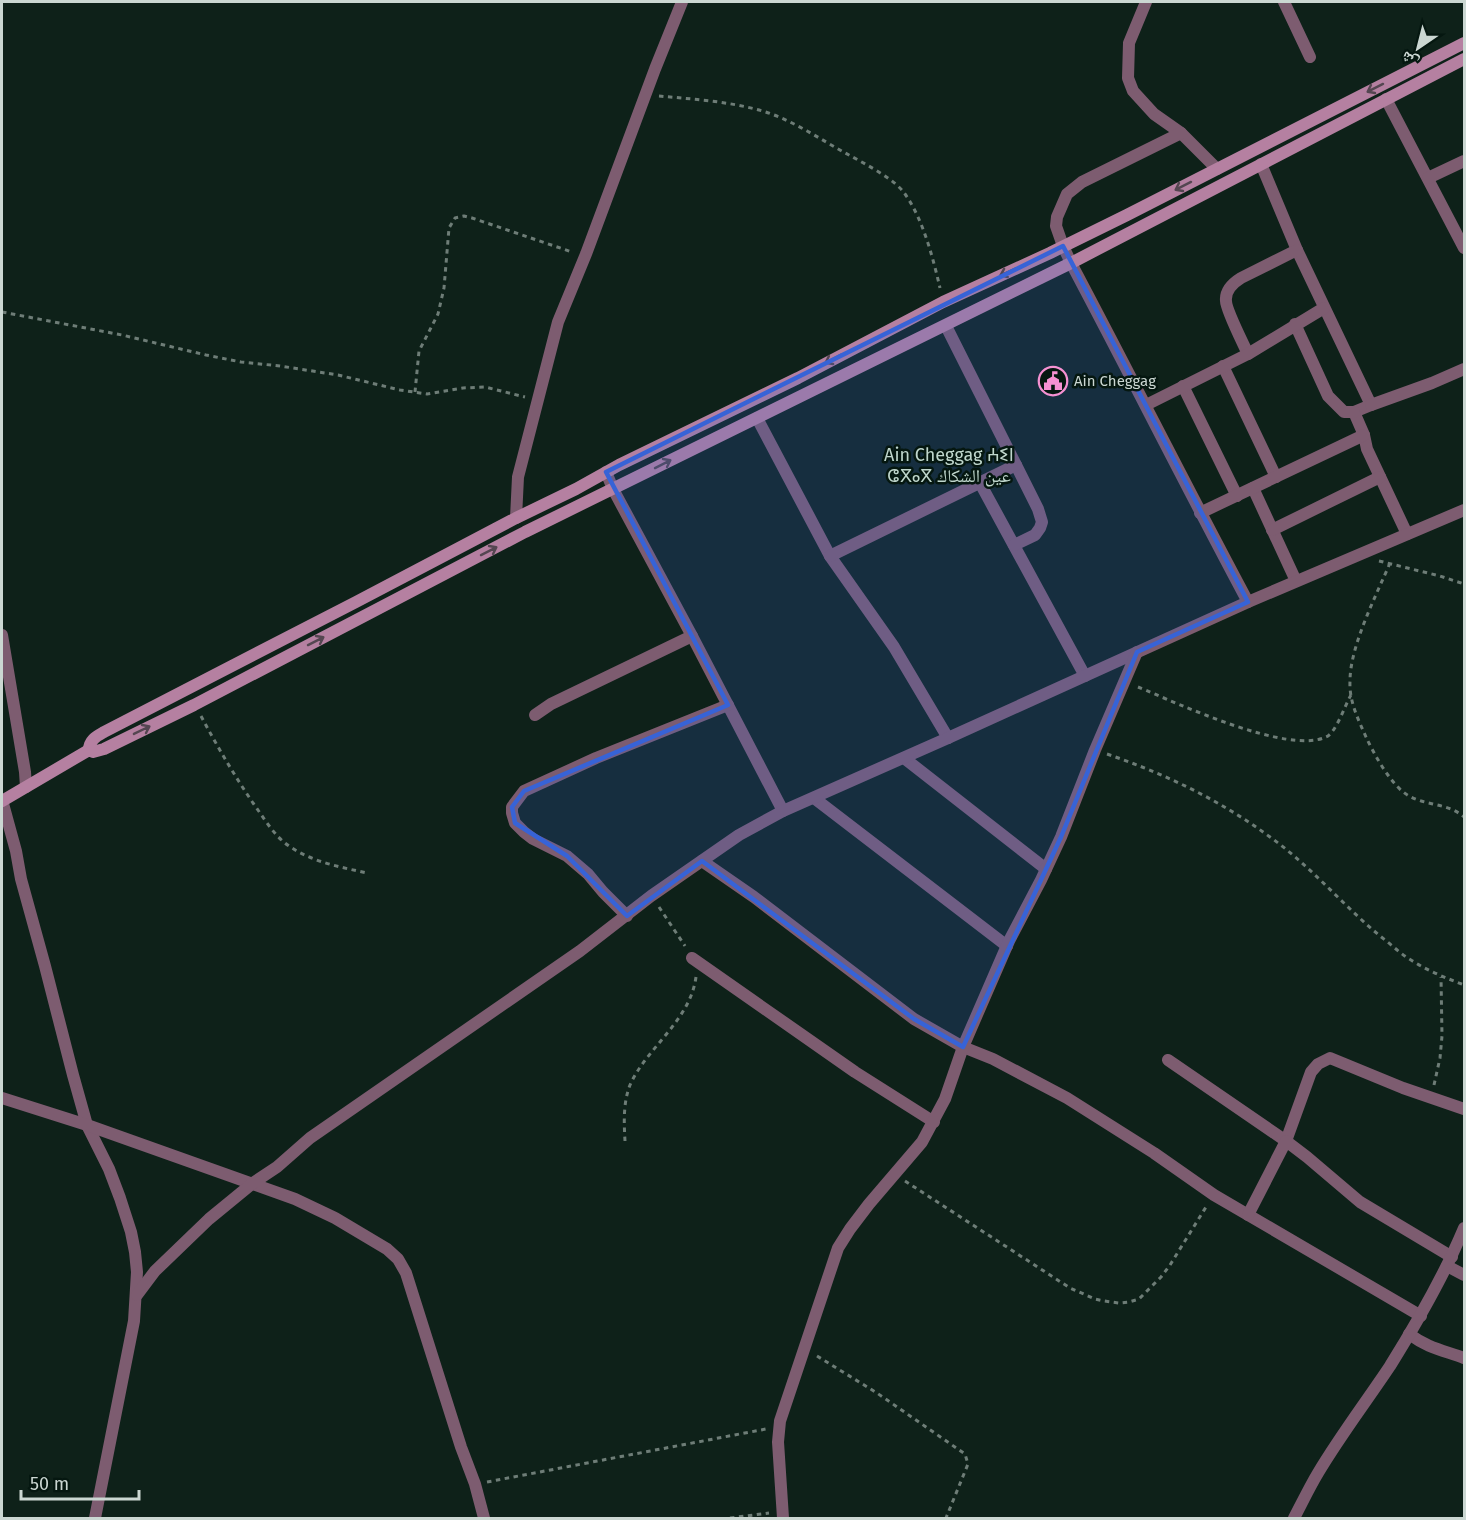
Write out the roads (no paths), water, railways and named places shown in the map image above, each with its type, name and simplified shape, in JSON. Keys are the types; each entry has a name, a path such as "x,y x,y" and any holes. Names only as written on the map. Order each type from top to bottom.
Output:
{"street":[{"path":"516,518 518,477 558,322 682,2"},
{"path":"1146,2 1129,43 1128,78 1132,91 1155,114 1181,133 1217,169"},
{"path":"1284,2 1310,57"},
{"path":"89,750 92,741 104,732 516,518 798,378 943,302 1063,246 1217,169 1464,43"},
{"path":"95,1518 134,1321 137,1272 131,1232 109,1169 87,1125 2,801 89,750 93,752 104,749 194,705 504,543 1071,263 1464,59"},
{"path":"1386,99 1463,242"},
{"path":"1181,133 1082,182 1067,194 1060,207 1056,226 1071,263 1248,602"},
{"path":"1428,178 1464,161"},
{"path":"1261,164 1297,250 1371,405"},
{"path":"1248,354 1225,303 1229,289 1241,278 1297,250"},
{"path":"1146,405 1248,354 1324,308"},
{"path":"1295,324 1328,396 1344,412 1354,412 1464,369"},
{"path":"946,326 1038,509 1042,522 1041,528 1035,535 1014,545"},
{"path":"1223,366 1276,477"},
{"path":"1183,386 1237,496"},
{"path":"1354,412 1364,435 1367,449 1407,534"},
{"path":"758,418 830,556 894,647 948,738"},
{"path":"1200,513 1364,435"},
{"path":"830,556 1016,465"},
{"path":"606,472 783,811"},
{"path":"1272,530 1380,477"},
{"path":"980,483 1086,676"},
{"path":"1253,488 1296,581"},
{"path":"137,1295 155,1271 209,1219 277,1167 310,1138 580,951 651,896 740,835 783,811 1248,602 1464,510"},
{"path":"2,635 26,787"},
{"path":"535,715 551,704 692,636"},
{"path":"783,1515 778,1442 780,1421 838,1248 869,1204 922,1142 934,1122 945,1100 963,1047 1007,946 1061,837 1137,652"},
{"path":"627,915 588,874 567,856 524,832 515,823 512,807 524,791 596,758 728,705"},
{"path":"904,758 1046,869"},
{"path":"814,798 1007,946"},
{"path":"702,861 754,897 914,1019 963,1047 993,1059 1067,1098 1154,1153 1214,1195 1420,1316"},
{"path":"692,958 855,1072 934,1122"},
{"path":"1248,1215 1286,1141 1311,1072 1317,1064 1330,1058 1338,1060 1403,1088 1464,1109"},
{"path":"1168,1060 1286,1141 1360,1202 1449,1262 1464,1275"},
{"path":"2,1098 87,1125 295,1199 335,1218 387,1249 398,1259 406,1273 484,1518"},
{"path":"1294,1518 1327,1458 1389,1367 1420,1316 1464,1228"},
{"path":"1409,1334 1422,1343 1464,1358"}],"place":[{"name":"Ain Cheggag","path":"1053,381"}],"district":[{"name":"Ain Cheggag ⵄⵉⵏ ⵛⴳⴰⴳ عين الشكاك","path":"949,465"}]}
